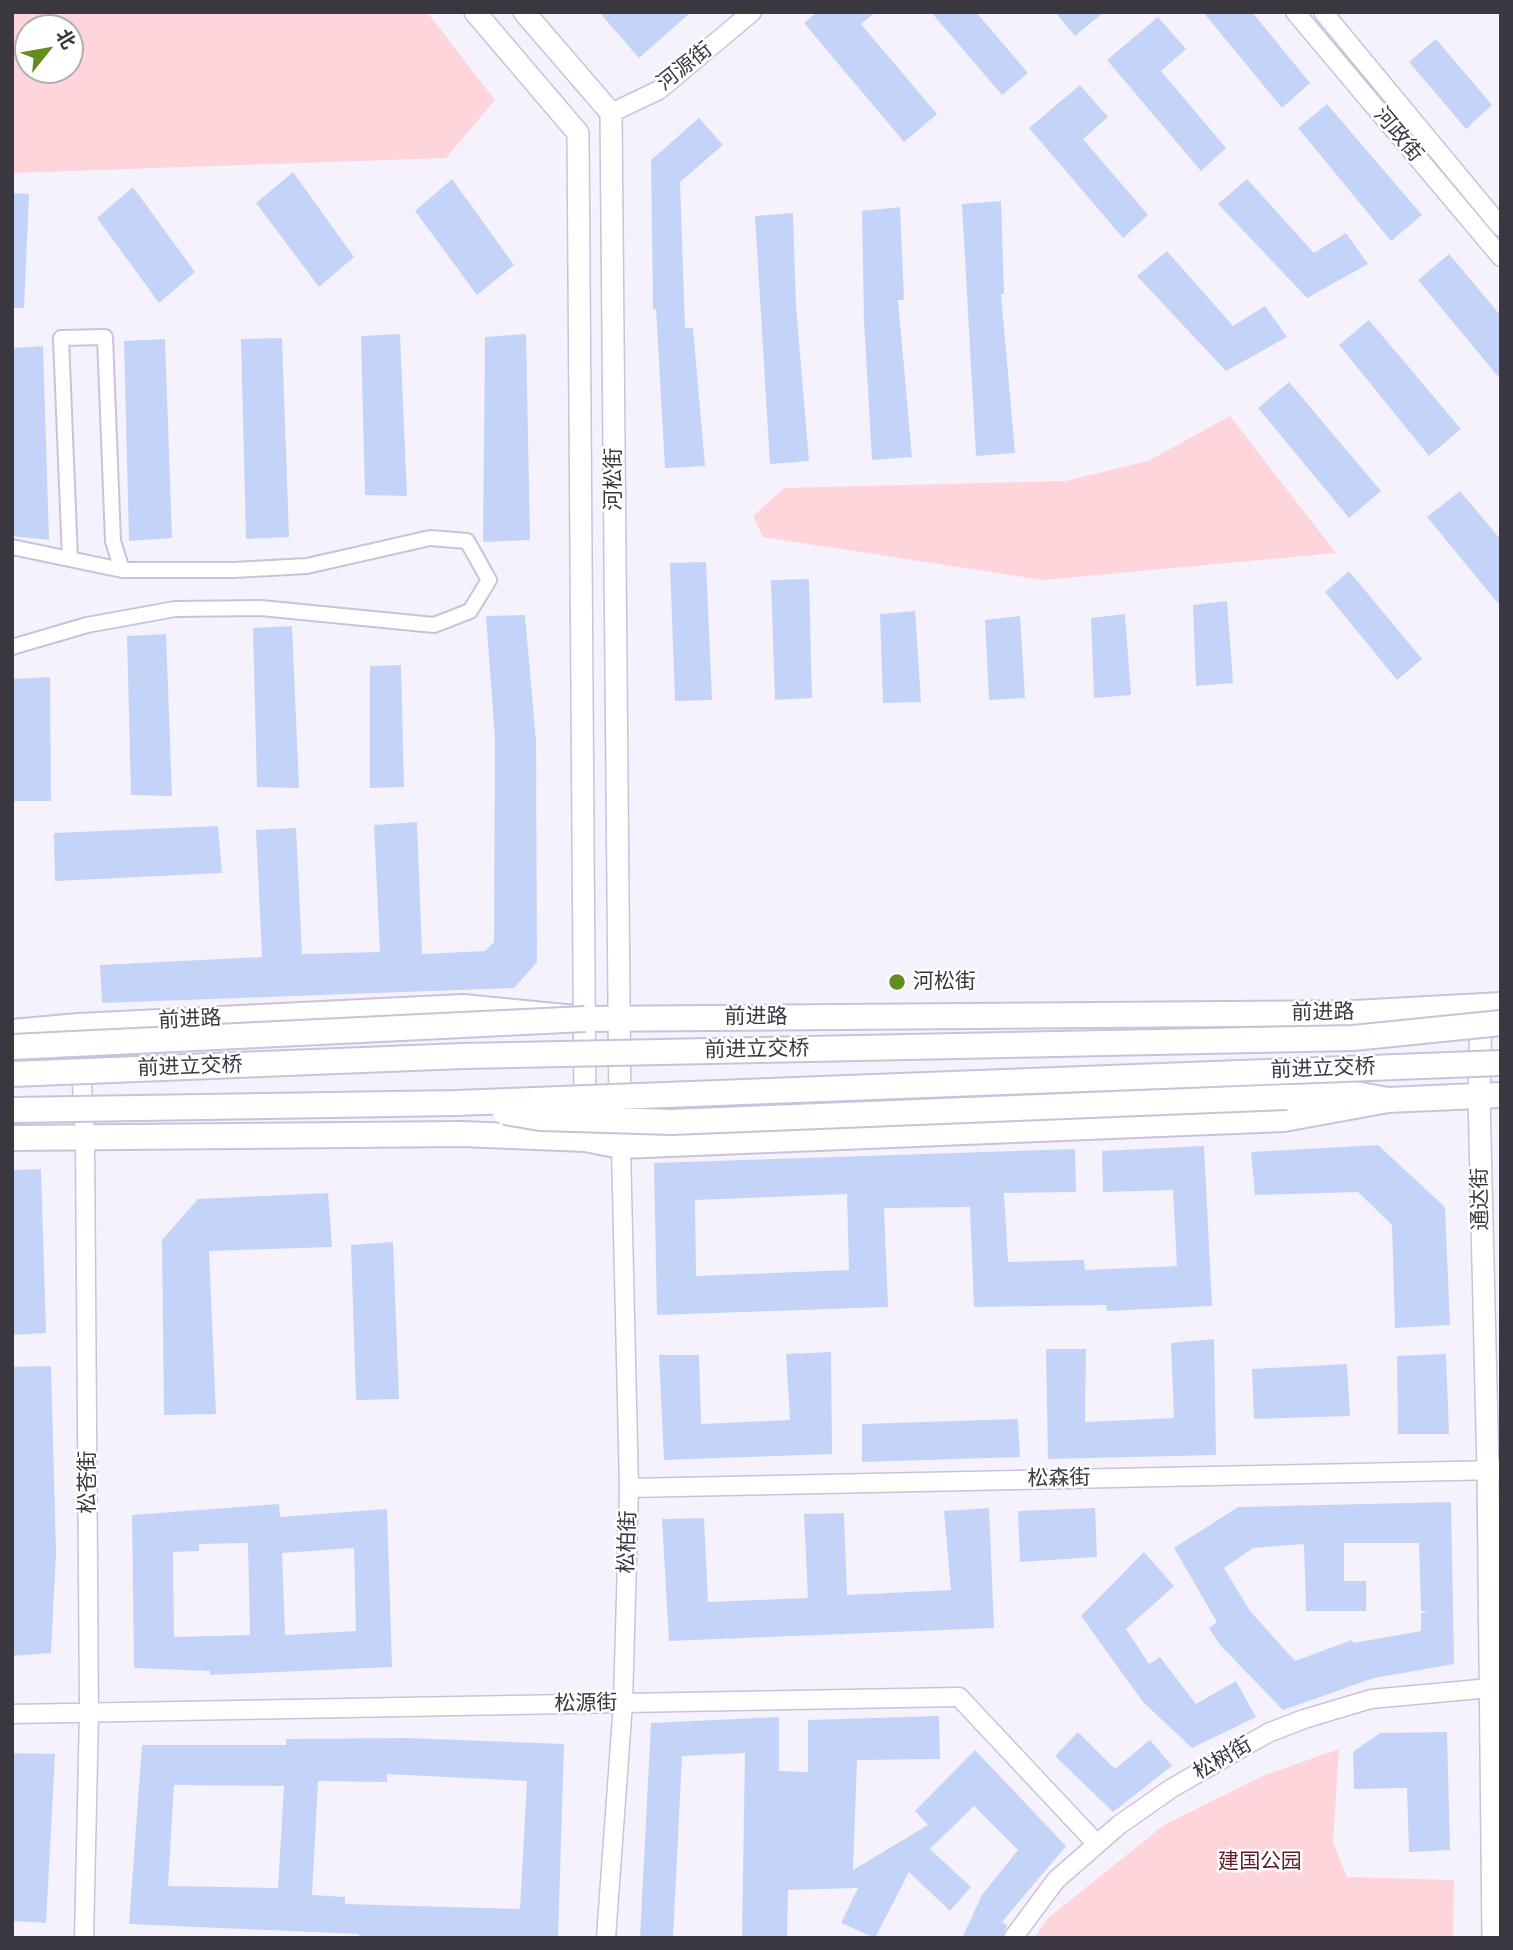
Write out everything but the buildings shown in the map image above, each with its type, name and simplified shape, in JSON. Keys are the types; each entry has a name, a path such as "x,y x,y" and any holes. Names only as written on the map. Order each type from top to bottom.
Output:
{"highway":[{"name":"前进路","path":"12,1032 79,1026 463,1007 585,1019 1354,1013 1494,1002"},
{"path":"12,1047 585,1019"},
{"name":"前进立交桥","path":"12,1074 463,1056 1353,1038 1501,1023"},
{"name":"前进立交桥","path":"12,1110 456,1103 1501,1063"},
{"path":"456,1103 540,1118 672,1122 1355,1094 1388,1100"},
{"path":"12,1138 462,1134 585,1139 621,1146 1284,1119 1388,1100 1490,1096"}],"main road":[{"name":"河松街","path":"475,12 578,133 585,1139"},
{"path":"524,12 611,113"},
{"name":"河松街","path":"611,113 621,1146"},
{"name":"通达街","path":"1493,1938 1495,1687 1490,1096 1494,1002"}],"street":[{"name":"河源街","path":"611,113 659,90 752,12"},
{"name":"河政街","path":"1295,12 1501,257"},
{"name":"河政街","path":"1323,12 1501,227"},
{"path":"70,559 61,338 105,337 113,541 122,570"},
{"path":"12,547 122,570 233,570 307,566 430,538 467,541 489,580 470,611 434,625 261,608 175,609 87,625 12,647"},
{"name":"松苍街","path":"79,1026 85,1137 89,1712 84,1938"},
{"name":"松柏街","path":"606,1938 623,1703 629,1488 621,1146"},
{"name":"松森街","path":"629,1488 1494,1470"},
{"name":"松树街","path":"1013,1938 1056,1880 1096,1843 1172,1788 1268,1733 1371,1699 1495,1687"},
{"name":"松源街","path":"12,1714 959,1697 1096,1843"}],"green space":[{"path":"12,12 427,12 495,100 446,158 12,173"},
{"path":"1230,416 1336,553 1043,580 763,537 753,516 784,488 1065,481 1148,461"},
{"name":"建国公园","path":"1339,1749 1333,1842 1347,1877 1454,1880 1453,1938 1034,1938 1047,1919 1164,1825 1265,1775"}],"place":[{"name":"河松街","path":"897,982"}]}
